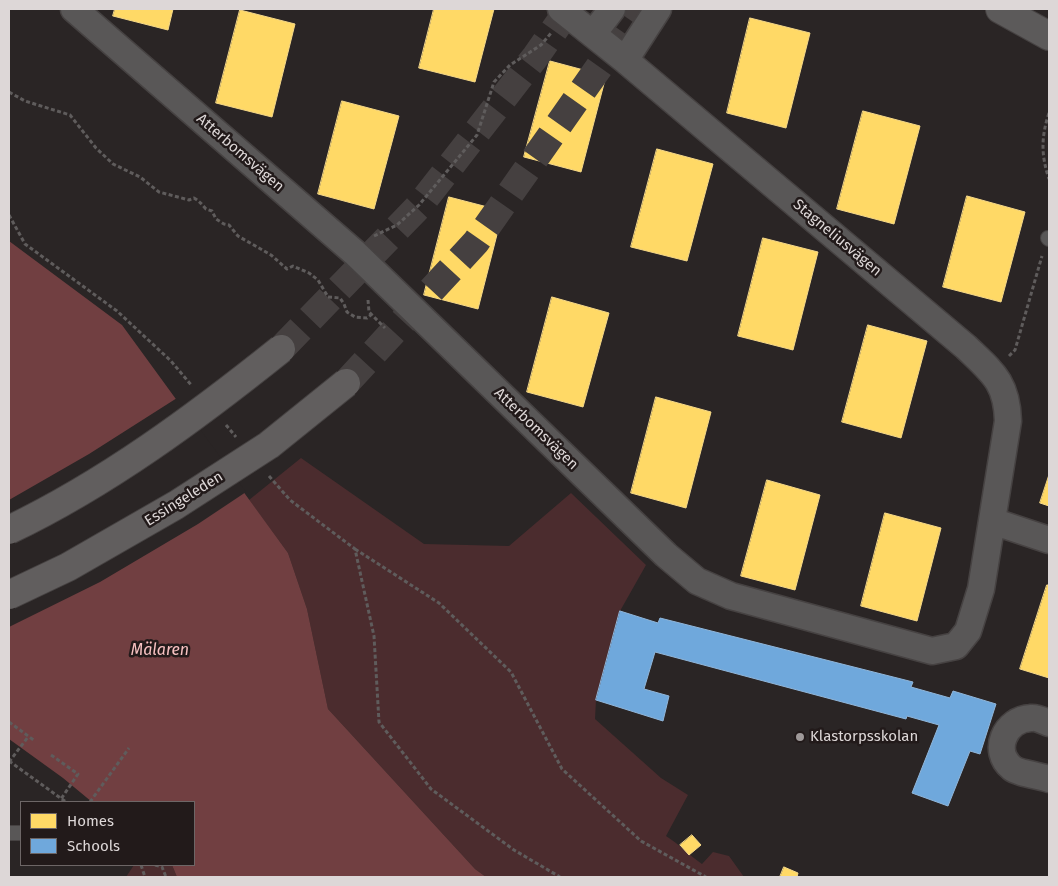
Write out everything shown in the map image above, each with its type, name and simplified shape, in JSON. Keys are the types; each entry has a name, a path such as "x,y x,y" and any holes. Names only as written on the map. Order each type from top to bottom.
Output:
{"highway":[{"path":"9,530 37,516 138,456 221,397 280,349"},
{"name":"Essingeleden","path":"9,595 68,566 176,505 269,445 346,384"}],"street":[{"name":"Atterbomsvägen","path":"74,9 356,253 666,555 697,581 731,596 932,651 948,649 956,646 968,631 981,589 992,521"},
{"name":"Stagneliusvägen","path":"561,9 966,347 992,372 1002,387 1008,403 1008,421 992,521"},
{"path":"593,34 612,9"},
{"path":"624,60 658,9"},
{"path":"1000,9 1049,36"},
{"path":"992,521 1049,540"},
{"path":"1049,723 1031,718 1014,722 1002,738 1002,755 1013,769 1049,778"}],"path":[{"path":"356,253 372,236 385,232 397,225 419,205 477,135 494,82 510,65 541,45"},
{"path":"9,92 25,102 70,115 96,148 113,164 140,176 159,192 177,198 197,199 206,209 212,211 216,219 229,225 238,236 271,255 287,269 293,266 309,273 318,280 328,298 340,298 346,312 354,317 367,318 370,313 385,328"},
{"path":"1049,113 1044,130 1043,161 1049,179"},
{"path":"9,215 25,244 117,311 171,361 196,390"},
{"path":"992,372 1015,350 1048,238"},
{"path":"221,419 240,441"},
{"path":"265,470 290,500 355,549 440,603 511,672 562,769 641,841 706,877"},
{"path":"355,549 374,636 379,722 432,789 514,850 560,877"},
{"path":"9,722 35,741"},
{"path":"28,737 9,761 64,801"},
{"path":"91,801 130,748"},
{"path":"52,755 78,774 61,799"},
{"path":"157,866 162,868 166,877"}],"shaded area":[{"path":"301,458 424,544 509,546 571,493 646,565 620,611 596,700 595,719 661,778 688,795 666,836 702,864 713,852 729,856 744,877 486,877 475,869 328,709 307,609 288,553 249,500"},
{"path":"133,866 172,866 177,877 126,877"}],"water":[{"name":"Mälaren","path":"9,241 122,325 288,553 307,609 328,709 475,869 486,877 177,877 172,866 195,866 195,801 91,801 63,778 9,739"}],"pier":[{"path":"177,398 246,492 198,524 100,582 9,627 9,500 89,454"}],"building: Homes":[{"path":"115,9 173,9 168,30 113,16"},
{"path":"434,9 494,9 475,82 419,68"},
{"path":"240,10 295,24 272,117 216,103"},
{"path":"750,18 810,33 786,128 727,113"},
{"path":"550,61 606,76 581,172 524,157"},
{"path":"342,101 399,116 374,209 318,194"},
{"path":"863,111 920,126 894,224 837,209"},
{"path":"657,149 713,164 687,261 631,247"},
{"path":"967,196 1025,212 1001,302 943,287"},
{"path":"449,197 503,211 478,309 424,295"},
{"path":"763,238 818,252 793,350 738,336"},
{"path":"552,297 609,313 583,407 527,392"},
{"path":"868,325 927,341 901,438 842,422"},
{"path":"656,397 711,412 686,508 631,493"},
{"path":"1049,475 1049,506 1040,503"},
{"path":"767,480 820,495 795,590 741,576"},
{"path":"885,513 941,528 917,621 861,606"},
{"path":"1047,585 1049,585 1049,678 1020,669"},
{"path":"692,835 701,845 689,855 680,845"},
{"path":"784,867 798,873 797,877 780,877"}],"building: Schools":[{"path":"620,611 658,623 660,618 913,682 911,687 950,698 953,691 996,704 980,754 970,751 948,806 912,793 939,725 907,716 906,719 655,652 644,689 669,696 663,721 596,700"}],"tunnel":[{"path":"281,349 420,205 536,56 569,9"},
{"path":"346,383 476,242 640,9"}],"place":[{"name":"Klastorpsskolan","path":"800,737"}]}
